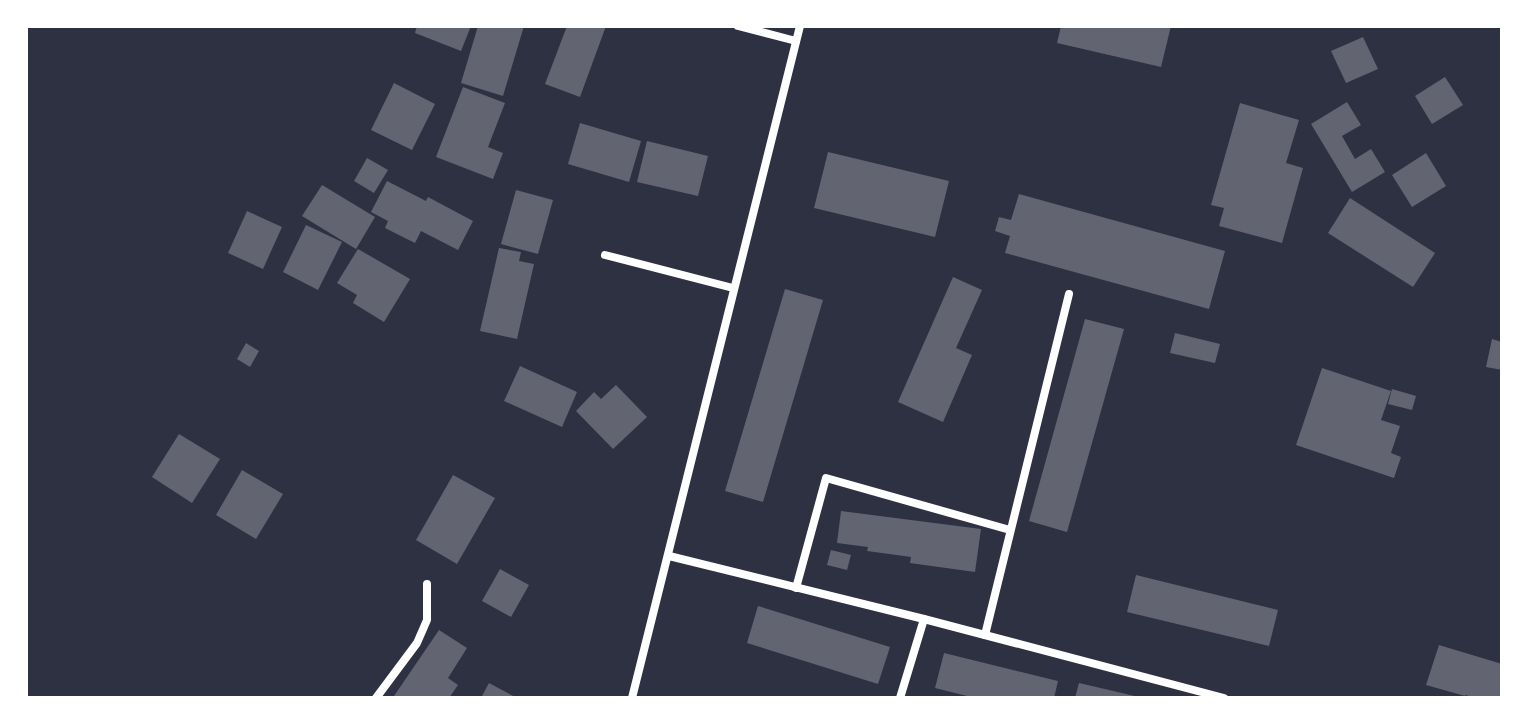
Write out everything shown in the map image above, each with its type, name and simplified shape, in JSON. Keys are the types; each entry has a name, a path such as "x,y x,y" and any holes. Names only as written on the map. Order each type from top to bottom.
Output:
{"street":[{"path":"738,26 796,41"},
{"path":"632,698 800,26"},
{"path":"605,255 733,288"},
{"path":"985,635 1069,294"},
{"path":"796,588 826,478 1010,530"},
{"path":"669,556 1224,698"},
{"path":"376,698 417,643 427,620 427,584"},
{"path":"900,698 924,619"}],"building":[{"path":"417,26 471,26 461,51 415,33"},
{"path":"478,26 524,26 503,96 461,83"},
{"path":"567,26 606,26 580,97 545,84"},
{"path":"1061,26 1171,26 1161,67 1057,43"},
{"path":"1363,37 1378,69 1346,83 1331,51"},
{"path":"1445,77 1463,105 1432,124 1415,96"},
{"path":"394,83 435,104 412,150 371,130"},
{"path":"463,87 505,103 488,147 503,153 493,179 436,157"},
{"path":"1347,102 1361,125 1342,136 1355,159 1371,149 1385,172 1352,192 1311,124"},
{"path":"1240,103 1299,120 1286,163 1303,168 1282,243 1219,226 1224,208 1211,205"},
{"path":"580,123 641,141 629,182 568,164"},
{"path":"647,141 708,156 698,196 637,182"},
{"path":"828,152 949,181 935,237 814,208"},
{"path":"1426,153 1446,186 1412,207 1392,175"},
{"path":"367,158 388,170 374,193 354,181"},
{"path":"387,181 426,201 428,197 473,221 458,250 421,231 415,243 385,228 388,221 371,212"},
{"path":"322,185 375,217 356,249 302,216"},
{"path":"516,190 553,200 538,254 501,244"},
{"path":"1019,194 1225,251 1209,309 1005,253 1010,236 995,231 999,217 1011,220"},
{"path":"1350,198 1435,253 1413,287 1328,233"},
{"path":"247,211 282,227 263,269 228,253"},
{"path":"306,225 342,242 318,290 283,272"},
{"path":"499,248 521,252 519,261 534,264 517,339 480,331"},
{"path":"358,249 410,279 384,322 353,303 357,295 337,283"},
{"path":"953,277 982,290 956,348 972,355 943,422 898,402"},
{"path":"785,289 823,300 763,502 725,491"},
{"path":"1085,319 1124,329 1067,532 1029,521"},
{"path":"1175,333 1220,344 1215,363 1170,353"},
{"path":"1492,339 1502,342 1502,370 1486,367"},
{"path":"246,343 259,351 250,367 237,359"},
{"path":"520,366 577,392 562,427 504,401"},
{"path":"1322,368 1391,391 1381,420 1400,426 1391,453 1401,457 1394,478 1296,445"},
{"path":"616,385 647,417 613,449 576,411 594,392 601,399"},
{"path":"1392,389 1416,396 1412,410 1388,404"},
{"path":"179,434 220,459 192,503 152,477"},
{"path":"242,470 283,494 256,539 216,515"},
{"path":"453,475 495,498 457,564 416,540"},
{"path":"841,511 981,529 975,572 910,563 911,557 837,543"},
{"path":"831,550 851,555 847,570 827,565"},
{"path":"500,569 529,585 511,617 482,601"},
{"path":"1136,575 1278,610 1269,646 1127,612"},
{"path":"758,606 890,647 878,684 747,643"},
{"path":"439,630 467,648 448,678 458,685 449,698 397,698 394,696"},
{"path":"1439,645 1502,664 1502,698 1465,696 1426,685"},
{"path":"944,653 1058,681 1054,698 975,698 935,688"},
{"path":"489,683 517,698 481,698"},
{"path":"1079,683 1139,697 1139,698 1075,698"}]}
